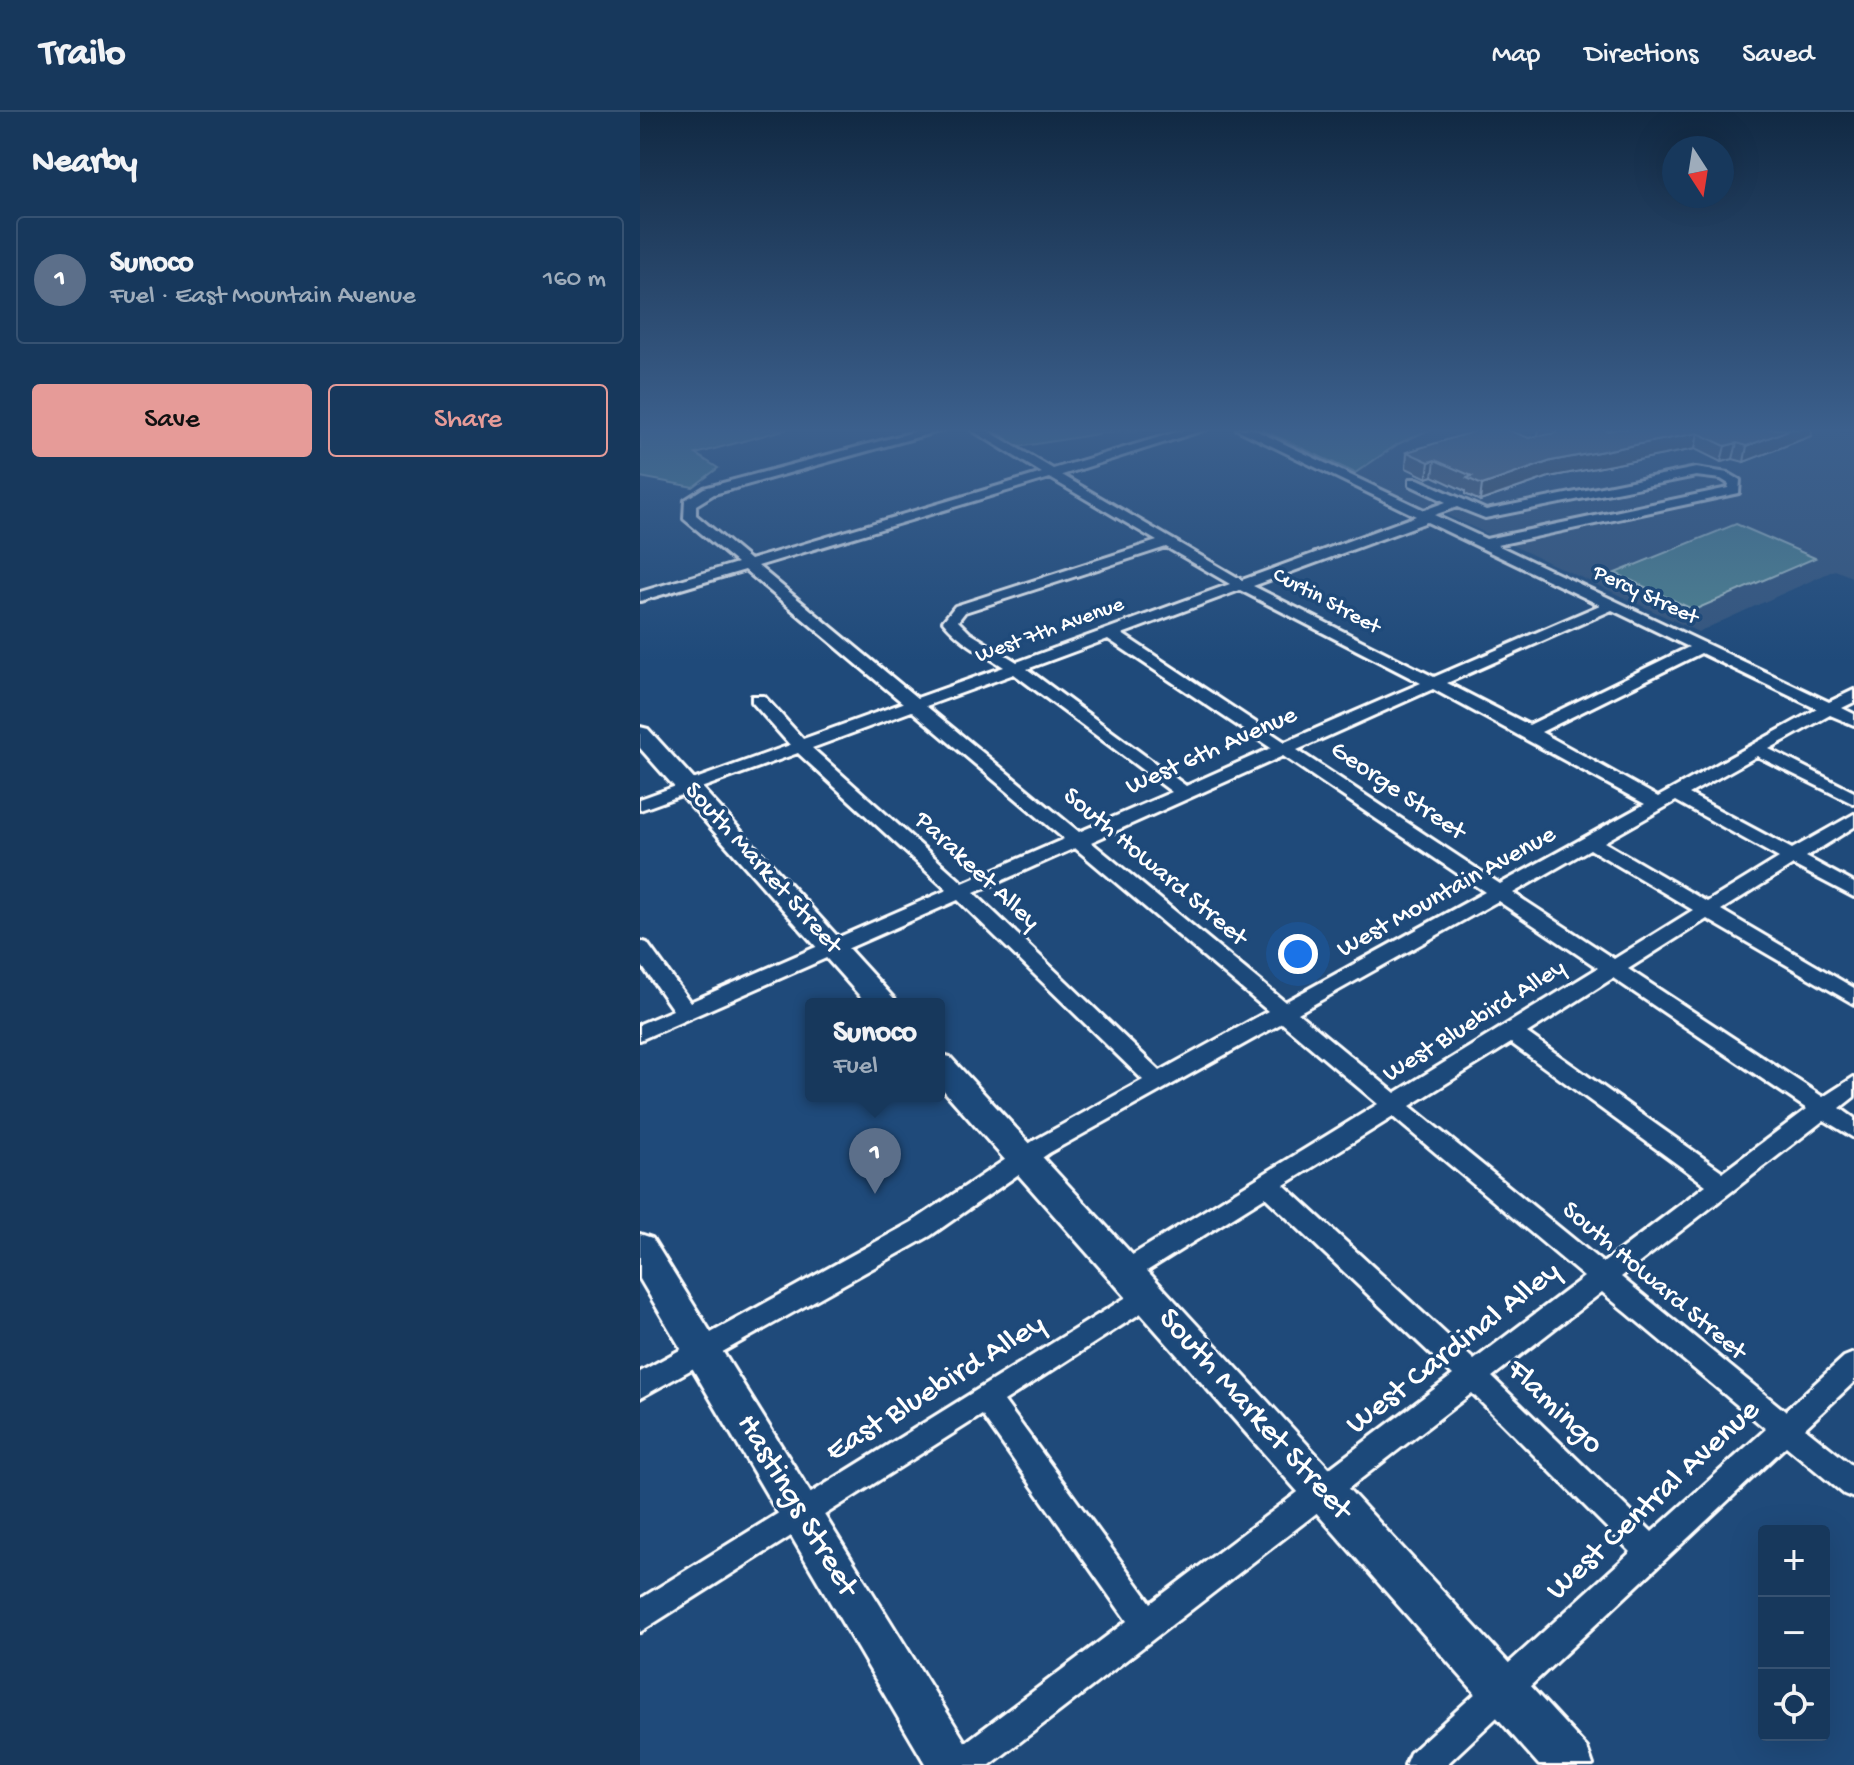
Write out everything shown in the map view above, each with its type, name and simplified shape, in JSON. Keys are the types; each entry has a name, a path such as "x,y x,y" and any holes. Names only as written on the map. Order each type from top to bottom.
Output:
{"highway":[{"name":"South Market Street","path":"640,734 879,998"},
{"name":"South Market Street","path":"945,1072 1570,1765"},
{"name":"Hastings Street","path":"640,1248 952,1765"}],"street":[{"name":"South Howard Street","path":"691,506 688,509 696,523 1854,1485"},
{"path":"640,597 946,506"},
{"name":"Curtin Street","path":"1105,506 1241,585 1528,732 1793,857 1854,891"},
{"name":"Percy Street","path":"1404,506 1854,720"},
{"name":"West 7th Avenue","path":"640,805 1448,506"},
{"path":"1467,506 1485,514 1524,506"},
{"path":"1485,544 1658,506"},
{"path":"1167,542 976,604 953,614 950,621 1185,793"},
{"name":"West 6th Avenue","path":"640,1033 1611,605"},
{"name":"George Street","path":"1110,633 1854,1129"},
{"path":"1528,732 1701,647"},
{"name":"West Mountain Avenue","path":"640,1386 921,1229 1024,1160 1159,1083 1854,695"},
{"name":"Parakeet Alley","path":"758,699 800,746 961,892 1159,1083"},
{"path":"1758,750 1854,799"},
{"name":"West Bluebird Alley","path":"1136,1284 1267,1184 1854,819"},
{"path":"1591,842 1854,997"},
{"path":"640,948 686,1012"},
{"path":"1511,1032 1724,1185"},
{"name":"West Cardinal Alley","path":"963,1765 1854,1085"},
{"name":"Flamingo","path":"1267,1184 1474,1377 1652,1552"},
{"name":"East Bluebird Alley","path":"640,1617 986,1398 1136,1284"},
{"name":"West Central Avenue","path":"1422,1765 1854,1365"},
{"path":"986,1398 1148,1625"}],"shaded area":[{"path":"1416,506 1854,506 1854,578 1835,570 1698,632 1432,508"}],"green space":[{"path":"1736,524 1815,558 1694,610 1615,573"}],"place":[{"name":"Sunoco","path":"875,1194"}]}
